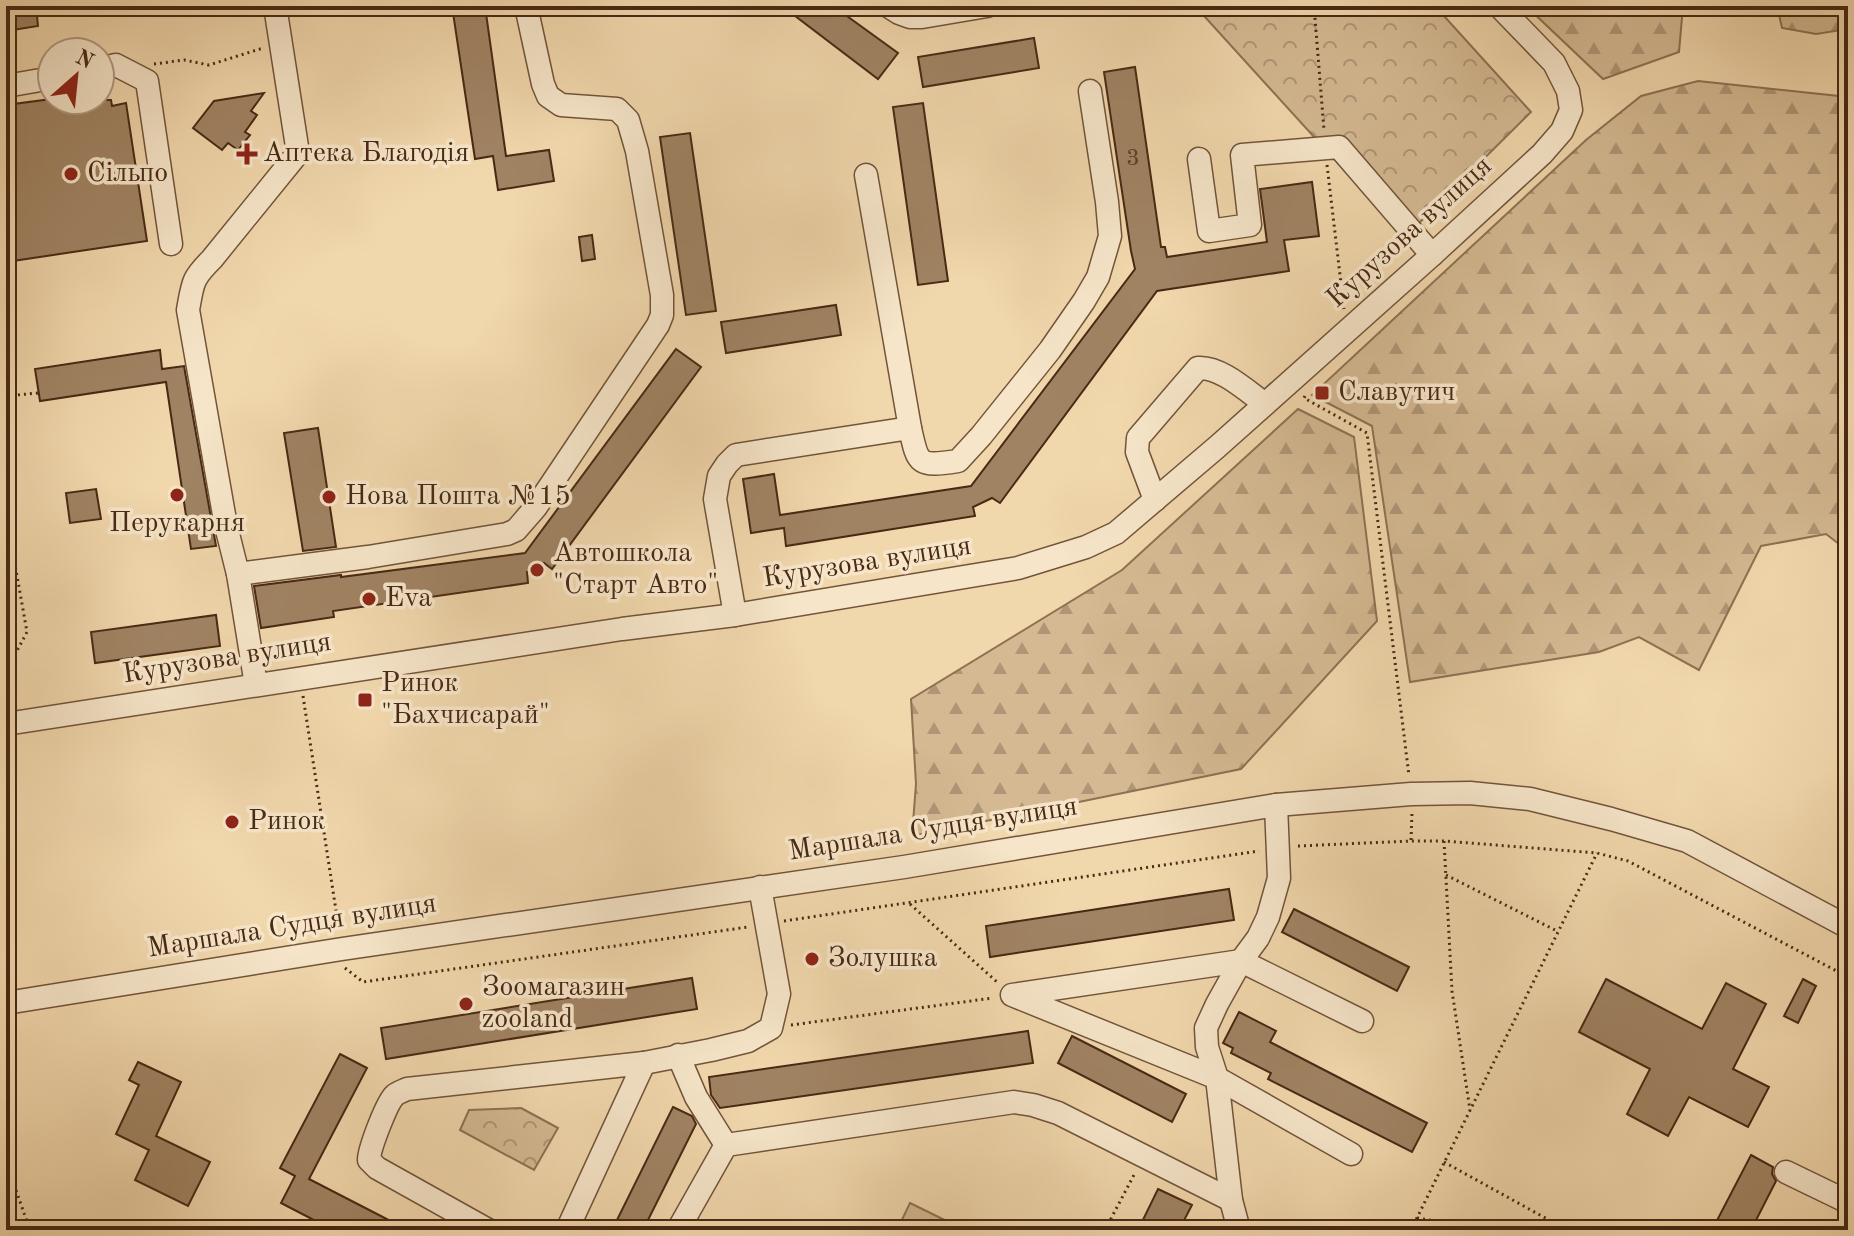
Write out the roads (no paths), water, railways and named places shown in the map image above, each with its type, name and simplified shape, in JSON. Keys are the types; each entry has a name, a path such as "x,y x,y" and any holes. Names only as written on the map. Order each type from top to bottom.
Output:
{"street":[{"path":"256,685 188,310 196,275 298,153 275,6"},
{"path":"238,574 368,557 516,530 528,519 658,325 662,315 662,295 637,151 628,120 617,109 561,105 548,96 526,6"},
{"path":"888,6 910,17 922,17 987,6"},
{"name":"Курузова вулиця","path":"6,724 622,629 735,615 1018,568 1086,547 1116,533 1432,255 1542,154 1562,131 1571,110 1568,91 1554,63 1499,6"},
{"path":"116,65 147,81 171,244"},
{"path":"6,86 36,81"},
{"path":"866,175 916,456 926,463 952,462 963,457 1050,350 1098,277 1110,236 1090,91"},
{"path":"1199,159 1209,231 1250,225 1242,155 1339,147 1432,255"},
{"path":"1155,500 1137,452 1138,438 1198,368 1208,367 1221,373 1265,404"},
{"path":"735,615 715,499 719,476 727,464 736,455 910,428"},
{"name":"Маршала Судця вулиця","path":"6,1003 342,949 904,867 1276,805 1411,794 1470,793 1530,799 1687,841 1848,927"},
{"path":"1239,1230 1231,1200 1217,1078 1207,1047 1206,1028 1268,917 1279,878 1276,805"},
{"path":"488,1230 377,1168 369,1160 371,1146 396,1094 407,1089 644,1063 748,1041 771,1028 779,994 760,887"},
{"path":"1351,1154 1217,1078 1012,995 1241,961 1362,1021"},
{"path":"678,1055 696,1097 726,1145"},
{"path":"567,1230 644,1063"},
{"path":"726,1145 1014,1102 1058,1113 1231,1200"},
{"path":"678,1230 726,1145"},
{"path":"1786,1172 1848,1202"}],"place":[{"name":"Аптека Благодiя","path":"247,154"},
{"name":"Сільпо","path":"71,174"},
{"name":"Славутич","path":"1322,393"},
{"name":"Перукарня","path":"177,495"},
{"name":"Нова Пошта №15","path":"329,497"},
{"name":"Автошкола \"Старт Авто\"","path":"537,570"},
{"name":"Eva","path":"369,599"},
{"name":"Ринок \"Бахчисарай\"","path":"365,700"},
{"name":"Ринок","path":"232,822"},
{"name":"Золушка","path":"812,959"},
{"name":"Зоомагазин zooland","path":"466,1004"}]}
